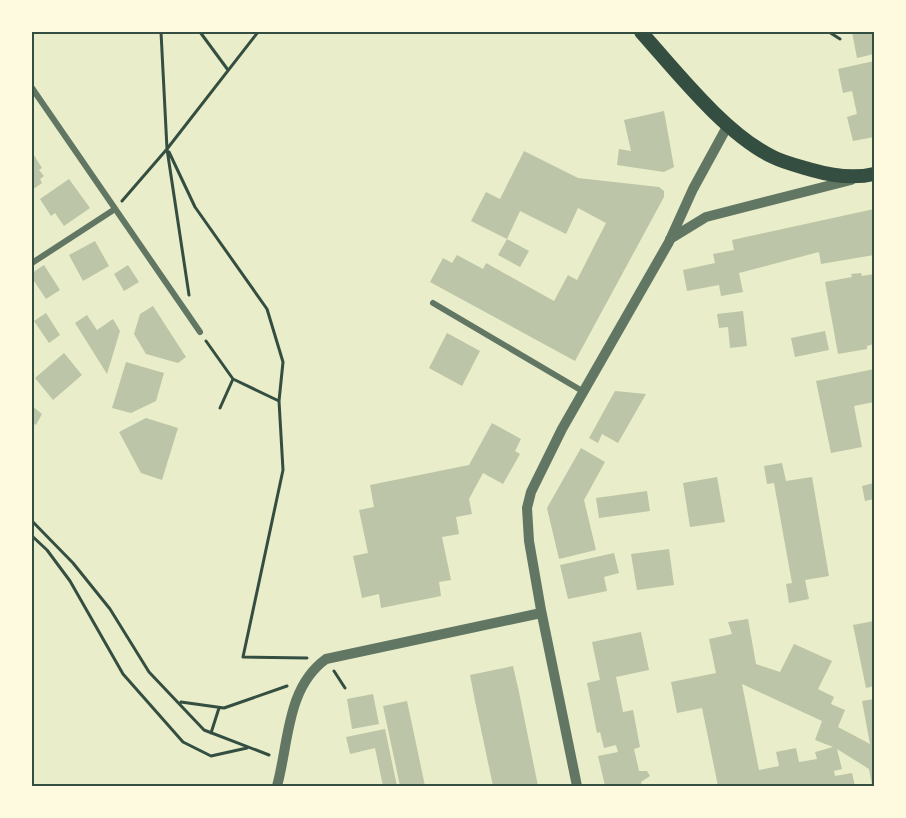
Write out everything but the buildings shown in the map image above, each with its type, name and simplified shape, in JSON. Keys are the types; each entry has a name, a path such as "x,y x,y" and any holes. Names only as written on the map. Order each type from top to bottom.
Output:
{"main road":[{"path":"641,32 728,125 748,142 773,157 824,173 857,178 874,174"}],"street":[{"path":"32,88 200,332"},
{"path":"577,786 541,613 529,541 527,508 542,468 670,239 693,189 728,125"},
{"path":"670,239 706,217 857,178"},
{"path":"32,263 115,209"},
{"path":"433,303 584,392"},
{"path":"277,786 299,690 318,665 335,655 541,613"}],"path":[{"path":"161,32 167,149 192,321"},
{"path":"200,32 228,69"},
{"path":"252,32 252,38"},
{"path":"115,209 167,149 258,32"},
{"path":"829,32 840,39"},
{"path":"167,149 195,207 267,309 283,362 279,401 283,470 243,657 302,658"},
{"path":"200,332 233,379 279,401"},
{"path":"220,408 233,379"},
{"path":"32,521 80,572 110,609 149,672 204,730 269,756 271,748"},
{"path":"32,536 47,550 70,581 123,674 183,742 211,756 248,748"},
{"path":"333,670 345,688"},
{"path":"179,702 224,708 285,686 299,690"},
{"path":"211,733 219,708"}]}
